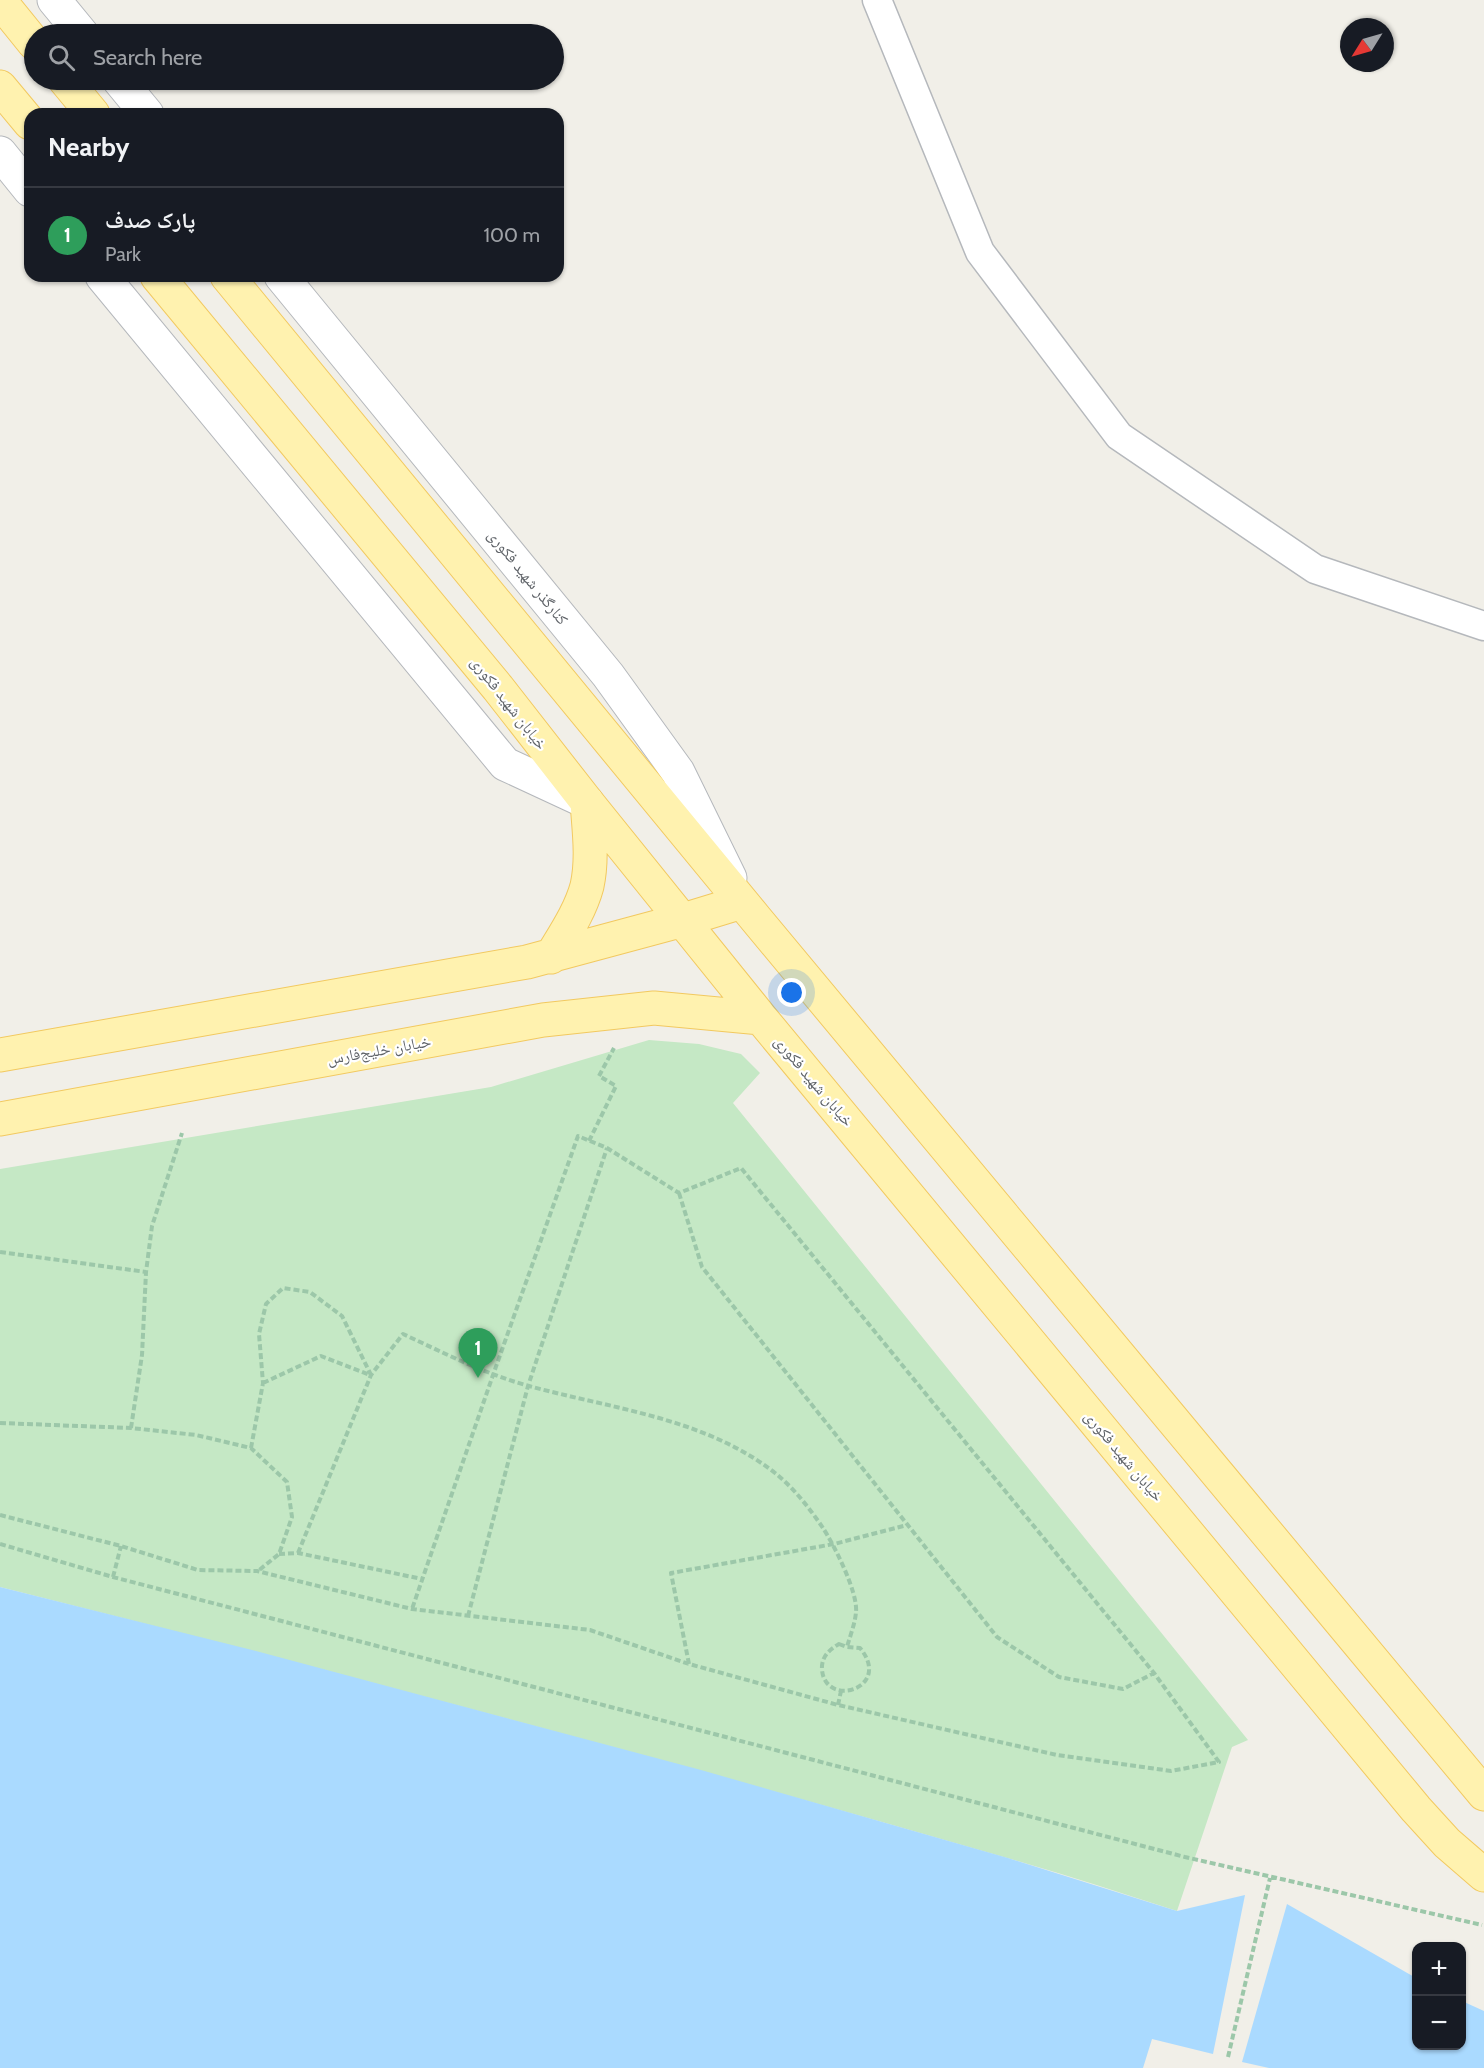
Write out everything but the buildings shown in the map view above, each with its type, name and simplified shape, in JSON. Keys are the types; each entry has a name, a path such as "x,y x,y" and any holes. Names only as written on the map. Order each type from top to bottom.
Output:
{"main road":[{"path":"0,1 24,31"},
{"path":"0,87 24,116"},
{"path":"73,90 88,108"},
{"name":"خیابان شهید فکوری","path":"162,282 498,688 761,1018 1416,1809 1447,1844 1484,1875"},
{"path":"232,282 742,902 1484,1794"},
{"path":"551,957 576,915 587,886 590,849 587,802"},
{"path":"0,1055 551,957 742,902"},
{"name":"خیابان خلیج‌فارس","path":"0,1119 543,1020 654,1008 761,1018"}],"street":[{"path":"54,0 74,24"},
{"path":"877,0 980,252 1119,436 1315,569 1484,626"},
{"path":"127,90 142,108"},
{"path":"0,153 24,183"},
{"path":"107,282 505,764 587,802"},
{"name":"کنارگذر شهید فکوری","path":"286,282 608,675 678,772 742,902"}],"path":[{"path":"589,1141 616,1086 599,1076 618,1039"},
{"path":"131,1428 142,1355 146,1272 152,1226 182,1133"},
{"path":"412,1609 578,1136 607,1148 679,1193 702,1267 997,1637 1059,1677 1123,1689 1154,1673"},
{"path":"468,1616 528,1386 607,1148"},
{"path":"0,1515 121,1546 198,1570 257,1571 412,1609 590,1630 689,1664 838,1705 1057,1755 1171,1771 1219,1762 1154,1673 741,1168 679,1193"},
{"path":"0,1252 146,1272"},
{"path":"251,1448 263,1383 259,1334 266,1304 283,1288 310,1292 342,1316 371,1375"},
{"path":"298,1553 371,1375 403,1334 493,1375 528,1386 685,1425 734,1446 777,1474 813,1513 834,1544 849,1580 856,1610 848,1647"},
{"path":"263,1383 321,1356 371,1375"},
{"path":"0,1423 131,1428 196,1435 251,1448 287,1482 292,1517 279,1554 257,1571"},
{"path":"689,1664 671,1573 834,1544 907,1525"},
{"path":"0,1544 113,1577 1270,1878 1482,1925"},
{"path":"113,1577 121,1546"},
{"path":"279,1554 298,1553 422,1579"},
{"path":"839,1644 860,1648 870,1666 868,1677 861,1686 841,1691 831,1687 824,1679 821,1668 830,1650 839,1644"},
{"path":"838,1705 841,1691"},
{"path":"1228,2057 1270,1878"}],"green space":[{"path":"649,1040 699,1044 741,1054 760,1073 733,1103 1248,1740 1232,1747 1177,1911 1028,1864 630,1752 0,1587 0,1169 491,1087"}],"water":[{"path":"0,1587 256,1651 701,1770 1008,1858 1177,1911 1245,1895 1213,2054 1152,2039 1143,2068 0,2068"},
{"path":"1287,1904 1412,1976 1412,2050 1466,2050 1466,2003 1484,2011 1484,2068 1269,2068 1242,2062"}],"place":[{"name":"پارک صدف","path":"478,1378"}]}
